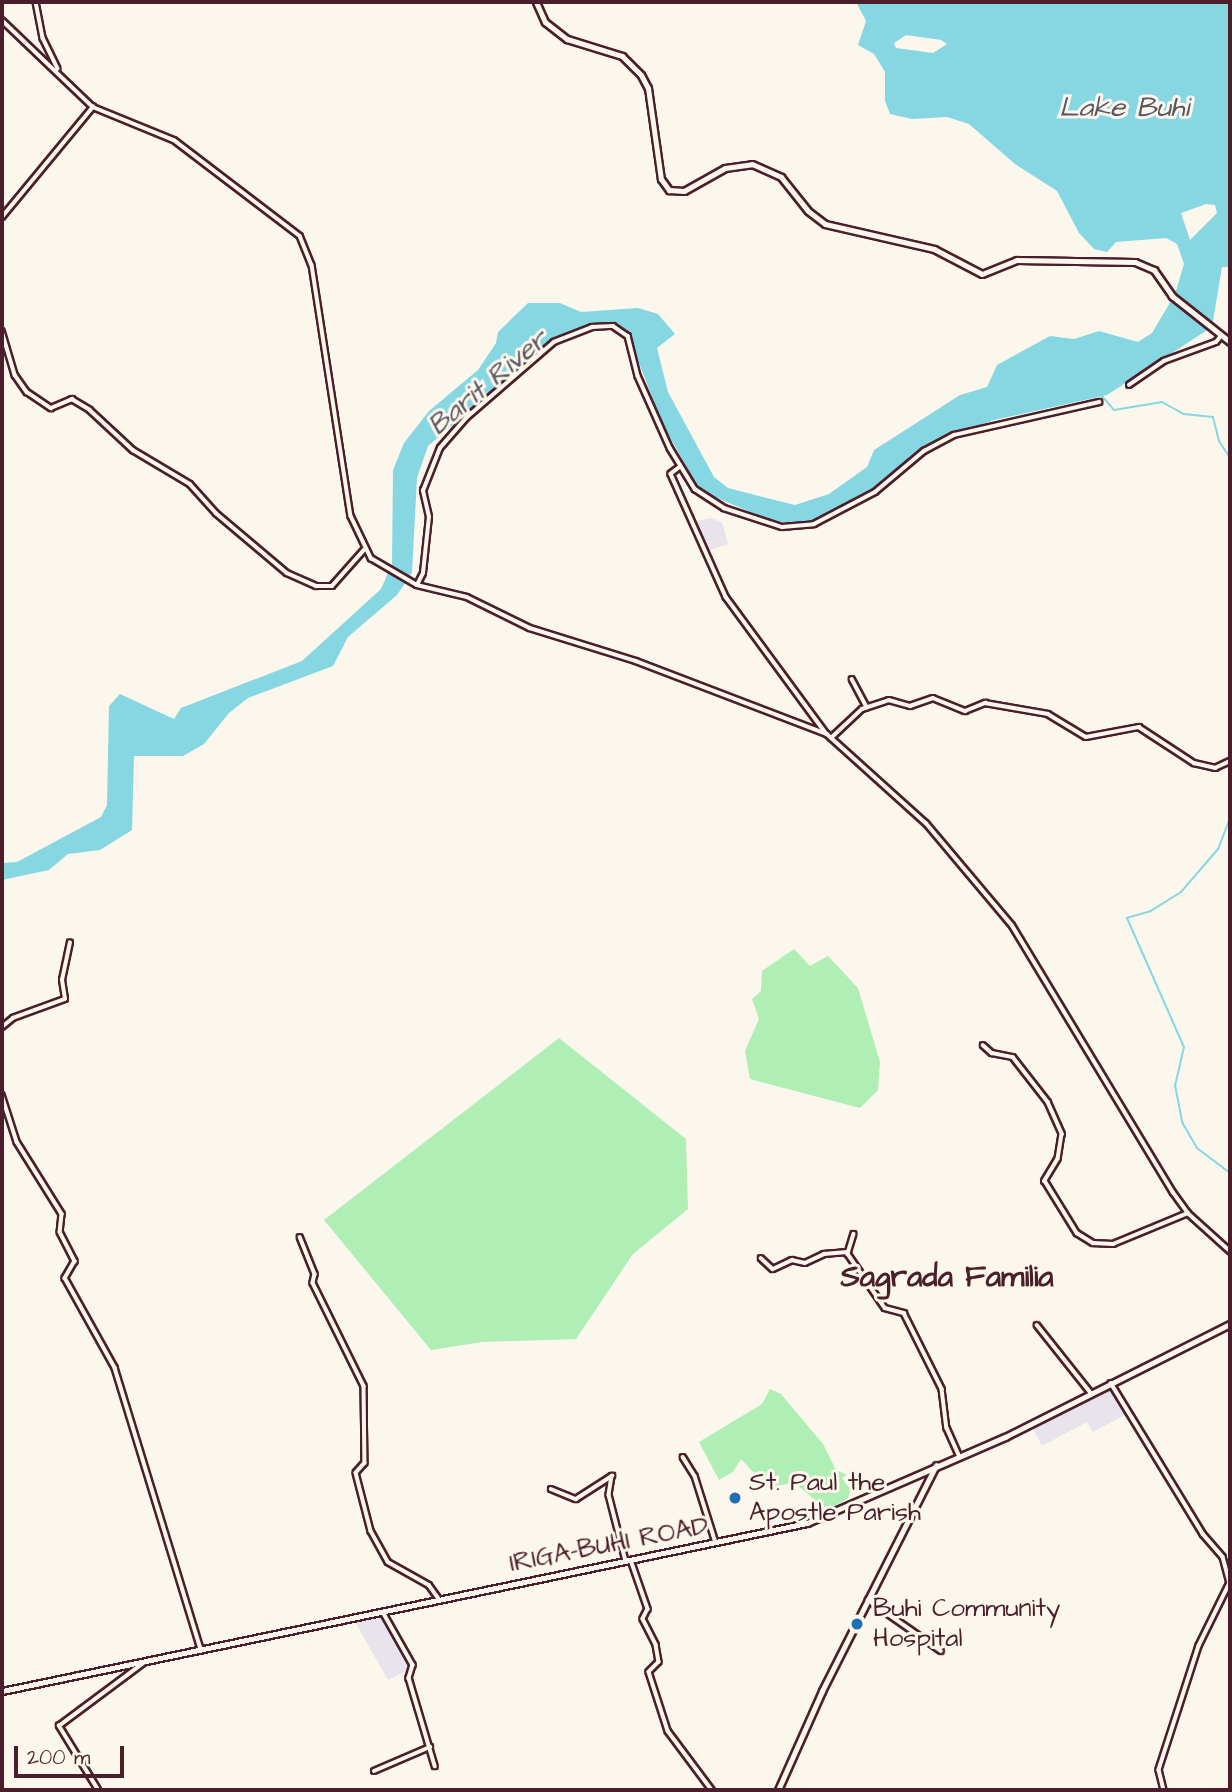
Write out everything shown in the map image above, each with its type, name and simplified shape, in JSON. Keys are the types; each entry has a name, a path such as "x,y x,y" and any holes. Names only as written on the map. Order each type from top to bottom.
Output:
{"main road":[{"path":"536,2 545,22 567,39 622,56 641,75 648,88 661,178 669,190 684,191 725,168 752,163 781,177 808,211 825,225 934,249 977,272 988,274 1017,260 1126,260 1154,270 1172,296 1211,330 1230,342"},
{"name":"IRIGA-BUHI ROAD","path":"2,1691 807,1523 1005,1437 1230,1324"},
{"path":"778,1790 822,1691 936,1465"}],"street":[{"path":"36,2 43,38 61,72"},
{"path":"2,20 61,72 93,107 174,140 276,215 303,241 314,279 336,437 351,516 364,550 417,585 467,597 530,628 636,661 829,736"},
{"path":"2,217 93,107"},
{"path":"417,585 423,573 429,517 423,491 440,447 466,418 554,342 570,334 605,325 624,331 638,376 680,468 706,500 767,524 795,528 814,524 875,492 945,438 1099,402"},
{"path":"2,331 15,374 27,392 51,408 72,399 90,410 133,450 190,485 247,541 287,573 316,586 332,586 364,550"},
{"path":"1129,386 1164,361 1216,342 1221,336"},
{"path":"680,468 671,474 720,587 829,736 926,823 1012,925 1188,1213 1230,1251"},
{"path":"852,679 867,707"},
{"path":"829,736 867,707 889,700 910,706 933,698 965,711 984,704 1011,706 1051,715 1086,737 1139,727 1205,767 1230,761"},
{"path":"2,1027 13,1018 65,999 62,980 70,943"},
{"path":"983,1045 992,1053 1013,1058 1048,1102 1062,1134 1058,1159 1045,1181 1077,1233 1093,1243 1113,1244 1188,1213"},
{"path":"2,1095 17,1142 62,1214 60,1232 75,1261 64,1275 115,1368 201,1649"},
{"path":"761,1258 773,1269 792,1260 805,1263 824,1254 847,1252 855,1242 854,1234"},
{"path":"300,1237 315,1274 313,1283 365,1386 365,1463 356,1474 371,1531 387,1562 429,1585 439,1599"},
{"path":"847,1252 885,1308 901,1310 912,1327 921,1354 942,1388 947,1428 959,1455"},
{"path":"1037,1325 1091,1392"},
{"path":"1110,1382 1203,1534 1223,1557 1230,1583 1199,1646 1158,1770 1164,1790"},
{"path":"683,1457 695,1476 716,1544"},
{"path":"551,1489 576,1499 612,1476 608,1495 628,1561 648,1609 643,1619 659,1662 649,1672 668,1731 712,1790"},
{"path":"868,1600 941,1651"},
{"path":"382,1610 413,1665 409,1678 435,1766"},
{"path":"98,1790 59,1726 147,1661"},
{"path":"374,1771 430,1747"}],"shaded area":[{"path":"710,518 722,522 728,544 705,552 695,522"},
{"path":"1110,1387 1125,1415 1093,1432 1087,1422 1042,1446 1033,1429"},
{"path":"383,1613 412,1668 388,1680 354,1620"}],"green space":[{"path":"794,949 810,966 828,956 858,988 880,1062 878,1090 860,1108 750,1079 745,1051 759,1019 752,999 761,991 762,971"},
{"path":"559,1038 686,1139 688,1209 633,1254 576,1339 482,1342 431,1350 324,1220"},
{"path":"770,1389 781,1394 823,1444 836,1470 847,1475 842,1478 851,1490 848,1498 828,1510 794,1483 767,1487 741,1459 733,1472 719,1480 699,1442 762,1404"}],"water":[{"path":"856,2 1230,2 1230,267 1222,267 1212,327 1107,395 994,420 934,442 879,486 803,526 768,519 700,491 662,423 626,329 596,325 555,338 428,446 417,478 412,573 397,595 348,637 333,666 248,698 229,713 204,744 183,756 134,756 132,830 100,850 68,854 49,870 2,880 2,863 17,862 101,817 107,805 109,706 120,694 174,719 181,708 302,661 381,589 392,564 393,470 404,443 429,411 478,370 496,343 498,332 528,303 560,303 581,312 638,308 658,314 675,334 657,348 668,392 714,477 728,488 795,505 829,494 867,467 874,450 960,395 987,387 997,365 1050,336 1074,339 1099,331 1138,342 1152,333 1175,294 1184,264 1177,244 1166,238 1116,242 1107,252 1094,249 1079,233 1057,191 1015,164 969,124 947,117 912,119 890,114 885,101 885,72 874,54 858,45 866,21","holes":["906,35 941,40 947,44 933,53 896,48 894,43","1206,204 1215,205 1217,213 1190,240 1181,213"]}],"waterway":[{"path":"1101,395 1114,410 1162,402 1184,414 1213,417 1219,441 1230,458"},
{"path":"1230,818 1218,849 1181,892 1151,911 1127,918 1184,1047 1175,1085 1182,1122 1197,1148 1230,1173"}],"place":[{"name":"St. Paul the Apostle Parish","path":"735,1498"},
{"name":"Buhi Community Hospital","path":"857,1624"}],"district":[{"name":"Sagrada Familia","path":"947,1277"}],"water label":[{"name":"Lake Buhi","path":"1124,108"},
{"name":"Barit River","path":"488,383"}]}
